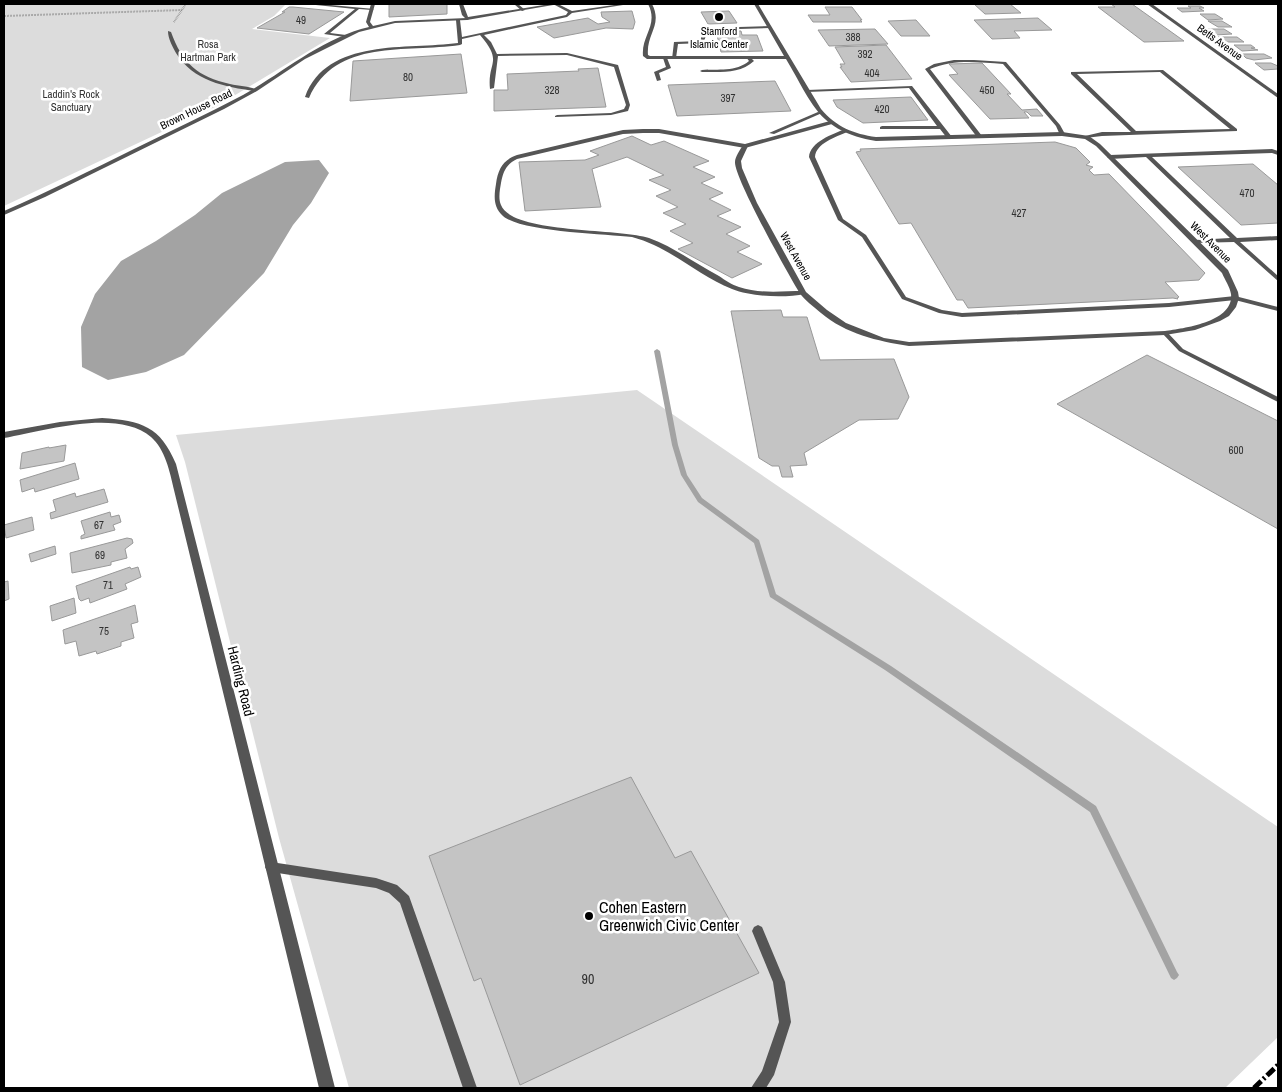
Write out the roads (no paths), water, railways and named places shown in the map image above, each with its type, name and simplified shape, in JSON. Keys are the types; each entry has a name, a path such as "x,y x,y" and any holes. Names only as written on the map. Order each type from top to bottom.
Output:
{"street":[{"path":"461,4 467,19"},
{"name":"Brown House Road","path":"4,213 57,190 255,90 303,58 345,36 371,26 401,22 467,19 556,4"},
{"path":"650,4 655,14 655,26 647,36 645,52 646,56 653,59 788,57"},
{"path":"756,4 820,113 830,123 845,131 876,139 1062,134 1087,137"},
{"name":"Betts Avenue","path":"1149,4 1278,96"},
{"path":"371,26 368,22 372,6"},
{"name":"West Avenue","path":"745,146 738,162 739,168 754,203 803,293 824,312 843,325 883,340 909,344 1165,333 1194,328 1214,321 1232,308 1236,298 1225,272 1110,157 1087,137"},
{"name":"Harding Road","path":"4,435 80,423 115,421 139,426 153,434 161,442 175,480 198,568 327,1088"}],"lane":[{"path":"308,4 357,8 372,6"},
{"path":"516,4 523,10"},
{"path":"556,4 571,12"},
{"path":"461,38 567,16 571,12 621,5"},
{"path":"345,36 326,34 357,8"},
{"path":"307,97 308,89 315,79 352,56 374,51 460,44 458,20"},
{"path":"739,28 770,27"},
{"path":"169,32 173,46 187,66 199,75 231,87 255,90"},
{"path":"674,58 676,43 702,42 704,34"},
{"path":"482,35 491,43 495,55 497,66 492,76 492,88"},
{"path":"495,55 567,54 616,66 628,105 626,110 611,114 557,116"},
{"path":"659,80 656,72 669,68 665,58"},
{"path":"702,71 748,66 752,62 748,59"},
{"path":"979,136 927,69 938,63 979,60 1004,63 1058,126 1062,134"},
{"path":"1087,137 1135,133 1235,130 1161,70 1072,73 1135,133"},
{"path":"807,91 910,87 949,137"},
{"path":"745,146 820,113"},
{"path":"803,293 756,292 737,289 645,238 625,234 555,230 512,220 502,214 498,206 498,180 501,168 509,160 519,156 623,132 659,131 745,146 830,123"},
{"path":"882,128 942,126"},
{"path":"845,131 820,143 812,153 812,158 841,220 864,236 904,298 941,312 962,315 1169,305 1236,298 1278,309"},
{"path":"1110,157 1272,151 1278,153"},
{"path":"1148,156 1278,279"},
{"path":"1195,242 1278,238"},
{"path":"1165,333 1181,350 1278,400"},
{"path":"271,867 376,883 393,889 405,900 470,1088"},
{"path":"758,931 779,982 785,1022 767,1075 758,1088"}],"waterway":[{"path":"657,351 675,445 684,475 700,500 757,542 773,595 888,668 1093,809 1174,975"}],"railway":[{"path":"1254,1088 1278,1065"}],"place":[{"name":"Stamford Islamic Center","path":"719,17"},
{"name":"Cohen Eastern Greenwich Civic Center","path":"589,916"}],"park label":[{"name":"Rosa Hartman Park","path":"208,50"},
{"name":"Laddin's Rock Sanctuary","path":"71,100"}]}
